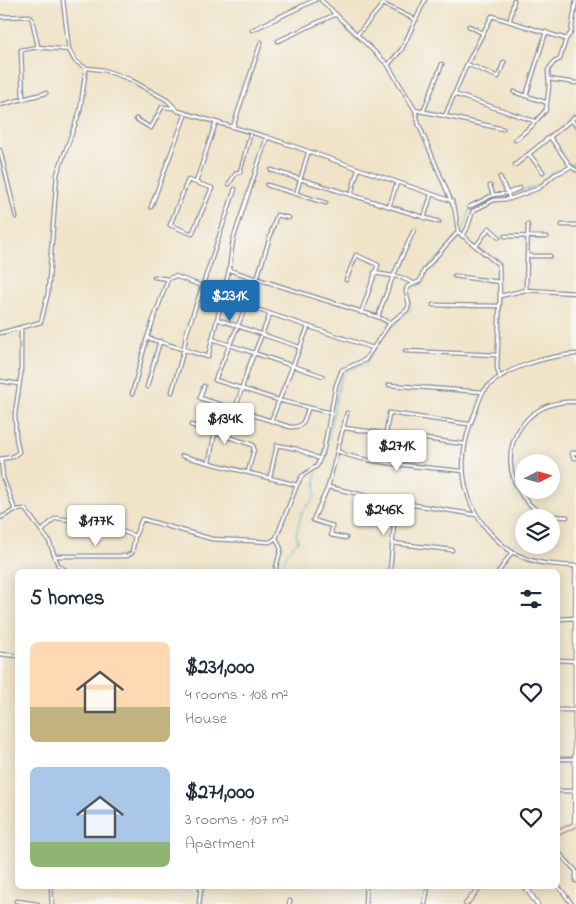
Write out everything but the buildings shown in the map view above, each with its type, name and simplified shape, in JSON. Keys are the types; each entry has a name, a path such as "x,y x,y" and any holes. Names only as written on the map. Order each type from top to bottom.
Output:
{"main road":[{"path":"560,832 575,825"},
{"path":"466,904 478,889"}],"street":[{"path":"63,0 69,50 75,61 86,68 104,70 129,79 167,100 173,108"},
{"path":"252,30 315,0"},
{"path":"320,0 388,65 415,110 419,125 452,202 458,232 499,265 500,296 497,354 500,378"},
{"path":"388,65 402,49 425,0"},
{"path":"510,20 514,0"},
{"path":"515,140 546,110 548,70 554,62 560,59 566,39 570,33 576,0"},
{"path":"356,35 384,2 416,20"},
{"path":"278,41 336,14"},
{"path":"0,17 29,16 32,19 38,47"},
{"path":"446,116 467,64 492,16 510,20 566,39"},
{"path":"469,26 482,33"},
{"path":"526,96 546,32"},
{"path":"233,127 261,42"},
{"path":"23,99 21,50 38,47 69,50"},
{"path":"467,64 498,77 504,62"},
{"path":"423,112 442,64"},
{"path":"0,333 41,322 49,283 57,174 80,111 86,68"},
{"path":"549,79 576,83"},
{"path":"514,92 545,102"},
{"path":"0,105 46,93"},
{"path":"454,94 534,121 534,123"},
{"path":"136,119 151,128 162,107 173,108 267,137 452,202"},
{"path":"415,110 503,128"},
{"path":"151,207 186,113"},
{"path":"515,165 576,116"},
{"path":"571,120 576,125"},
{"path":"196,182 216,122"},
{"path":"229,184 236,173 240,172 251,132"},
{"path":"147,338 208,357 229,270 232,240 267,137"},
{"path":"550,138 571,167 576,170"},
{"path":"0,150 2,165 16,217"},
{"path":"296,194 308,152"},
{"path":"529,154 543,172"},
{"path":"462,235 467,229 473,211 494,200 510,199 539,188 554,175 571,167"},
{"path":"351,195 358,169"},
{"path":"271,170 439,222"},
{"path":"500,177 510,199"},
{"path":"188,180 196,182 212,188 195,229 192,234 189,234 170,225 185,184 188,180"},
{"path":"389,207 397,183"},
{"path":"267,185 326,204"},
{"path":"490,186 494,200"},
{"path":"469,208 493,194 508,193 520,188"},
{"path":"172,392 186,335 235,189"},
{"path":"424,218 431,195"},
{"path":"257,279 277,215 289,218"},
{"path":"526,290 528,225"},
{"path":"562,225 576,225"},
{"path":"476,246 489,228 499,237"},
{"path":"378,317 385,292 414,230"},
{"path":"55,556 127,556 132,553 135,536 142,519 212,539 270,542 276,538 297,484 302,476 317,466 331,414 336,385 342,370 365,360 390,323 407,310 409,304 406,292 407,287 420,281 424,270 458,232"},
{"path":"505,236 546,236"},
{"path":"346,280 357,255 377,264 361,313"},
{"path":"527,256 550,256"},
{"path":"229,270 378,317 390,323"},
{"path":"374,273 400,277 413,283"},
{"path":"154,278 168,279 175,276 224,294 226,299 373,348"},
{"path":"454,276 500,282"},
{"path":"132,394 147,338 168,279"},
{"path":"500,296 526,290 576,293"},
{"path":"433,305 499,306"},
{"path":"246,306 215,380 308,409 331,414"},
{"path":"235,410 270,314"},
{"path":"217,319 299,347"},
{"path":"271,421 308,326"},
{"path":"15,510 3,478 0,459 12,457 19,452 14,420 16,394 19,384 21,327"},
{"path":"212,339 323,376"},
{"path":"147,387 160,341"},
{"path":"405,350 497,354"},
{"path":"575,825 576,566 550,565 529,560 512,552 486,528 470,504 462,471 468,424 483,392 500,378 536,360 576,354"},
{"path":"0,381 19,384"},
{"path":"389,385 483,392"},
{"path":"204,386 200,398 298,428 303,424 308,409"},
{"path":"567,517 548,516 529,505 514,484 510,462 513,439 524,422 538,409 560,402 576,402"},
{"path":"346,538 331,535 332,526 313,520 328,487 332,464 338,451 347,412"},
{"path":"386,434 389,413 468,424"},
{"path":"191,425 253,445 254,449 248,472"},
{"path":"344,428 464,444"},
{"path":"209,462 215,432"},
{"path":"269,478 277,445 297,449 320,458"},
{"path":"338,451 344,455 374,460 462,471"},
{"path":"576,453 572,453 573,457 576,458"},
{"path":"182,456 297,484"},
{"path":"328,487 396,502 477,515"},
{"path":"390,569 396,502"},
{"path":"0,518 15,510 25,509 42,531 58,565 63,569"},
{"path":"42,531 54,518 57,518 107,526 135,536"},
{"path":"276,538 281,549 276,569"},
{"path":"392,542 452,550"},
{"path":"500,569 512,552"},
{"path":"560,619 576,618"},
{"path":"0,654 15,656"},
{"path":"560,660 575,662"},
{"path":"560,710 575,710"},
{"path":"560,758 576,759"},
{"path":"560,791 575,791"},
{"path":"560,854 576,871 576,881"},
{"path":"51,889 52,904"},
{"path":"200,904 201,889"},
{"path":"365,904 366,889"},
{"path":"425,904 428,889"},
{"path":"527,889 537,904"},
{"path":"560,889 572,904"},
{"path":"16,901 38,904"}],"waterway":[{"path":"384,334 411,309 408,289 424,282 428,267 446,251 464,228 470,209 492,198 505,197 540,185 549,175 576,162"},
{"path":"283,569 286,555 298,541 296,534 302,512 315,497 316,474 326,449 340,381 345,372 366,363 381,339"},
{"path":"202,904 204,889"}]}
